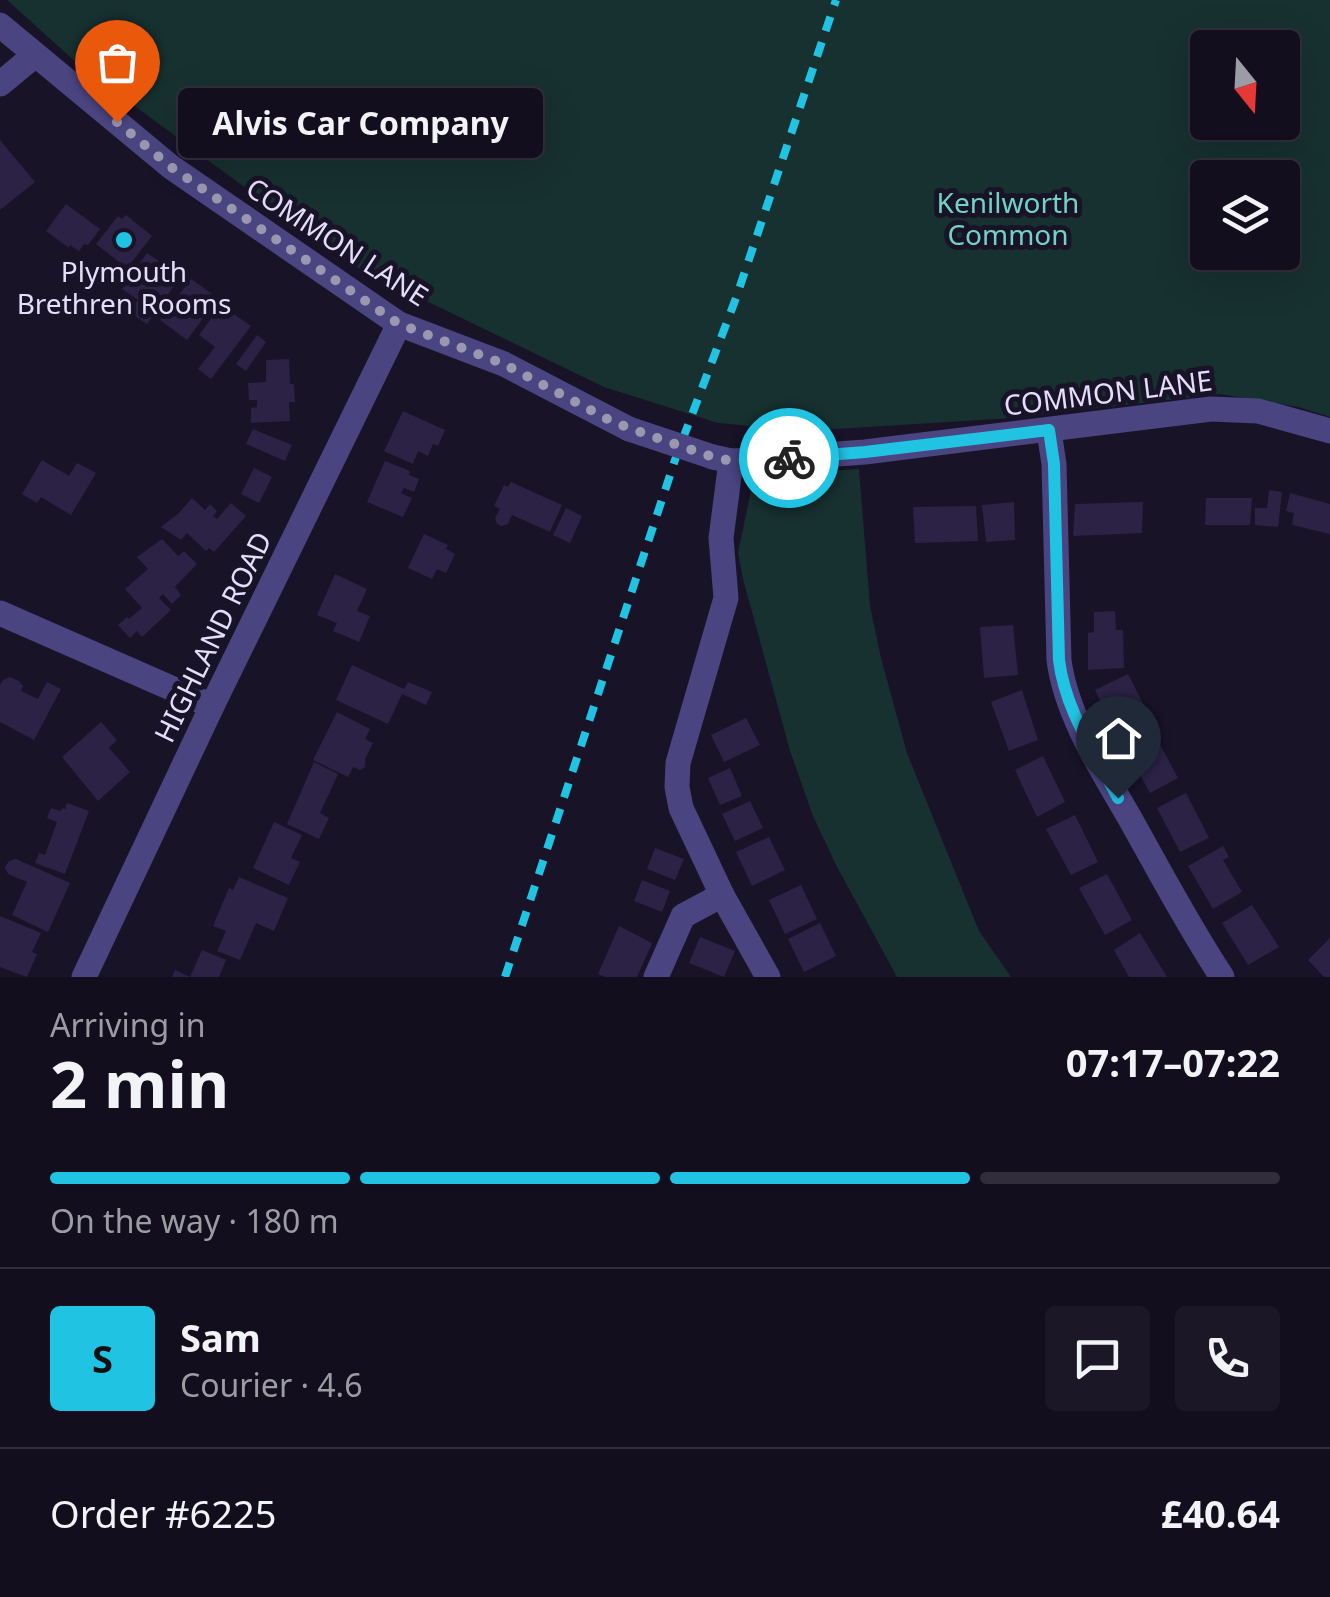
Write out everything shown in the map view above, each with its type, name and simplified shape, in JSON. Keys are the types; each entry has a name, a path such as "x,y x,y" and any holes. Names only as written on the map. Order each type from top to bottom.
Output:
{"street":[{"name":"COMMON LANE","path":"0,25 171,167 399,324 504,364 629,428 733,459 839,454 1234,409 1258,410 1330,431"},
{"path":"0,84 35,55"},
{"name":"HIGHLAND ROAD","path":"84,977 399,324"},
{"path":"1049,430 1054,464 1059,660 1064,690 1118,798 1222,977"},
{"path":"733,459 721,538 726,598 678,763 677,787 682,808 722,895 768,977"},
{"path":"0,612 212,706"},
{"path":"656,977 682,916 722,895"}],"green space":[{"name":"Kenilworth Common","path":"7,0 1330,0 1330,417 1298,407 1220,394 1012,418 804,431 718,423 604,387 344,261 78,64"},
{"path":"859,469 870,606 907,753 979,931 1011,977 897,977 835,863 790,751 738,553 754,476"}],"building":[{"path":"0,140 35,182 0,210"},
{"path":"66,204 100,229 79,251 46,231"},
{"name":"Plymouth Brethren Rooms","path":"126,215 152,236 127,268 96,244 118,216 122,219"},
{"path":"147,253 181,276 147,324 129,312 138,300 122,289"},
{"path":"191,279 218,298 187,340 160,320"},
{"path":"221,305 251,326 211,379 198,369 215,347 199,335"},
{"path":"257,335 266,342 246,371 236,364"},
{"path":"289,359 295,402 289,402 290,421 251,423 251,408 257,407 257,400 249,400 248,383 266,382 266,360"},
{"path":"403,411 445,430 438,446 433,444 428,456 418,451 413,464 384,451"},
{"path":"253,429 292,445 285,461 246,444"},
{"path":"42,460 69,476 77,463 96,473 71,515 41,497 37,503 22,494"},
{"path":"385,461 419,479 414,492 404,488 401,493 412,498 403,517 367,502"},
{"path":"254,468 272,477 259,503 241,494"},
{"path":"511,482 562,505 550,532 512,515 508,524 497,524 495,518 500,509 494,506 504,485 508,487"},
{"path":"1269,490 1282,492 1278,527 1255,525 1255,508 1267,508"},
{"path":"1290,493 1330,504 1330,534 1292,525 1294,513 1286,511"},
{"path":"192,498 205,510 210,504 217,511 213,516 217,519 231,503 246,516 214,552 209,548 206,551 187,533 181,540 161,527"},
{"path":"1206,498 1252,498 1250,525 1205,525"},
{"path":"1014,502 1015,540 986,542 982,505"},
{"path":"1143,502 1142,533 1073,536 1075,504"},
{"path":"976,506 978,541 915,543 913,507"},
{"path":"566,508 582,516 570,543 553,535"},
{"path":"424,534 448,545 446,549 455,554 446,573 437,569 432,579 408,568"},
{"path":"162,539 178,556 184,551 197,564 175,587 181,595 172,604 163,594 159,598 171,610 142,637 137,631 130,638 118,625 142,608 125,589 148,569 137,557"},
{"path":"335,574 367,589 357,611 370,616 359,642 333,631 337,623 317,615"},
{"path":"1115,611 1116,630 1123,630 1124,668 1088,670 1088,633 1094,632 1094,612"},
{"path":"1013,625 1018,675 984,678 980,627"},
{"path":"352,665 404,689 408,682 432,692 426,705 402,694 388,724 336,700"},
{"path":"1128,674 1150,717 1116,734 1095,690"},
{"path":"10,677 23,686 21,691 38,699 47,682 61,689 34,740 0,722 0,685"},
{"path":"1022,690 1038,740 1009,751 991,702"},
{"path":"337,712 370,729 365,739 373,743 365,767 353,767 348,777 313,760"},
{"path":"746,718 760,745 724,762 711,735"},
{"path":"101,722 117,740 109,748 130,772 98,801 62,757"},
{"path":"1155,735 1178,778 1150,793 1126,749"},
{"path":"1043,756 1065,802 1037,817 1015,770"},
{"path":"314,762 338,774 320,813 329,818 319,839 287,824"},
{"path":"730,768 742,796 720,805 708,778"},
{"path":"1186,793 1209,838 1180,852 1157,808"},
{"path":"750,801 763,828 735,841 722,814"},
{"path":"67,803 89,811 65,874 35,863 39,853 45,855 57,822 47,818 51,808 61,811"},
{"path":"1075,815 1098,862 1071,875 1046,829"},
{"path":"274,822 302,835 291,858 300,862 289,885 253,868"},
{"path":"769,837 785,870 752,886 736,852"},
{"path":"1223,846 1229,857 1223,860 1242,892 1213,909 1188,866"},
{"path":"655,848 684,859 675,880 647,869"},
{"path":"16,859 70,883 48,932 12,915 27,882 8,874 5,867"},
{"path":"1107,874 1132,920 1105,935 1079,888"},
{"path":"239,877 288,898 274,931 256,923 240,960 217,951 226,931 213,926 229,888 233,890"},
{"path":"642,880 670,891 662,912 634,901"},
{"path":"801,885 817,919 785,934 769,900"},
{"path":"1252,905 1279,947 1248,965 1222,923"},
{"path":"0,916 41,933 27,977 0,967"},
{"path":"820,923 836,956 804,972 788,939"},
{"path":"619,926 652,943 637,977 598,974"},
{"path":"1140,933 1167,977 1129,977 1114,950"},
{"path":"700,937 735,951 724,977 689,963"},
{"path":"1330,938 1330,977 1324,977 1308,960"},
{"path":"202,950 226,960 219,977 190,977"},
{"path":"175,970 190,977 172,977"}],"railway":[{"path":"505,977 676,457 736,298 836,0"}],"way so far":[{"path":"117,122 171,167 399,324 504,364 613,422 657,438 731,461 789,458"}],"place":[{"name":"Alvis Car Company","path":"117,122"},
{"name":"Plymouth Brethren Rooms","path":"124,240"}],"route":[{"path":"789,458 1049,430 1054,464 1062,680 1076,717 1118,798"}]}
